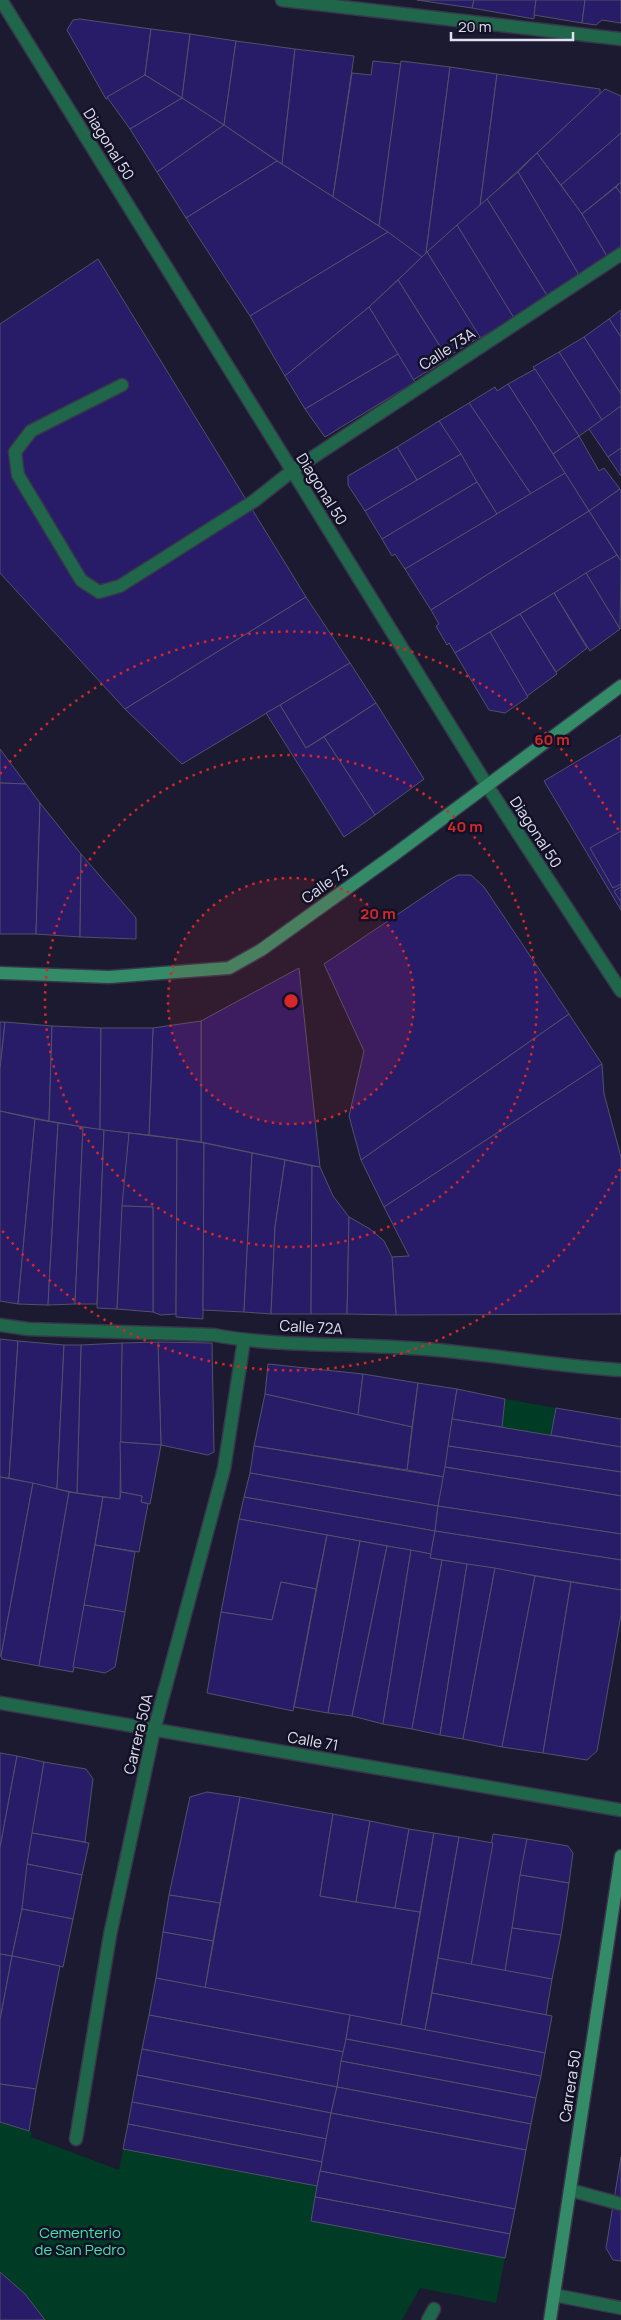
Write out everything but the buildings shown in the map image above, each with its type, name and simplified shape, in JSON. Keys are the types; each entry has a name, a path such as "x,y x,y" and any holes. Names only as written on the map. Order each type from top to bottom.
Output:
{"street":[{"name":"Diagonal 50","path":"1,0 488,787 621,991"},
{"path":"282,0 621,38"},
{"name":"Calle 73A","path":"122,385 31,431 15,452 18,475 81,580 99,592 120,586 254,501 292,471 621,254"},
{"name":"Calle 73","path":"0,973 109,977 229,968 261,950 488,787 621,686"},
{"name":"Calle 72A","path":"0,1325 28,1329 214,1335 244,1340 412,1348 576,1368 621,1370"},
{"name":"Carrera 50A","path":"76,2138 110,1935 154,1730 224,1469 244,1340"},
{"name":"Calle 71","path":"0,1703 621,1810"},
{"name":"Carrera 50","path":"550,2320 621,1856"},
{"path":"570,2190 621,2204"},
{"path":"554,2295 621,2308"},
{"path":"428,2320 434,2308"}],"green space":[{"path":"505,1399 556,1408 551,1435 502,1427"},
{"name":"Cementerio de San Pedro","path":"0,2122 32,2132 31,2137 119,2170 123,2149 317,2186 311,2221 505,2258 496,2303 420,2288 402,2320 0,2320"}]}
